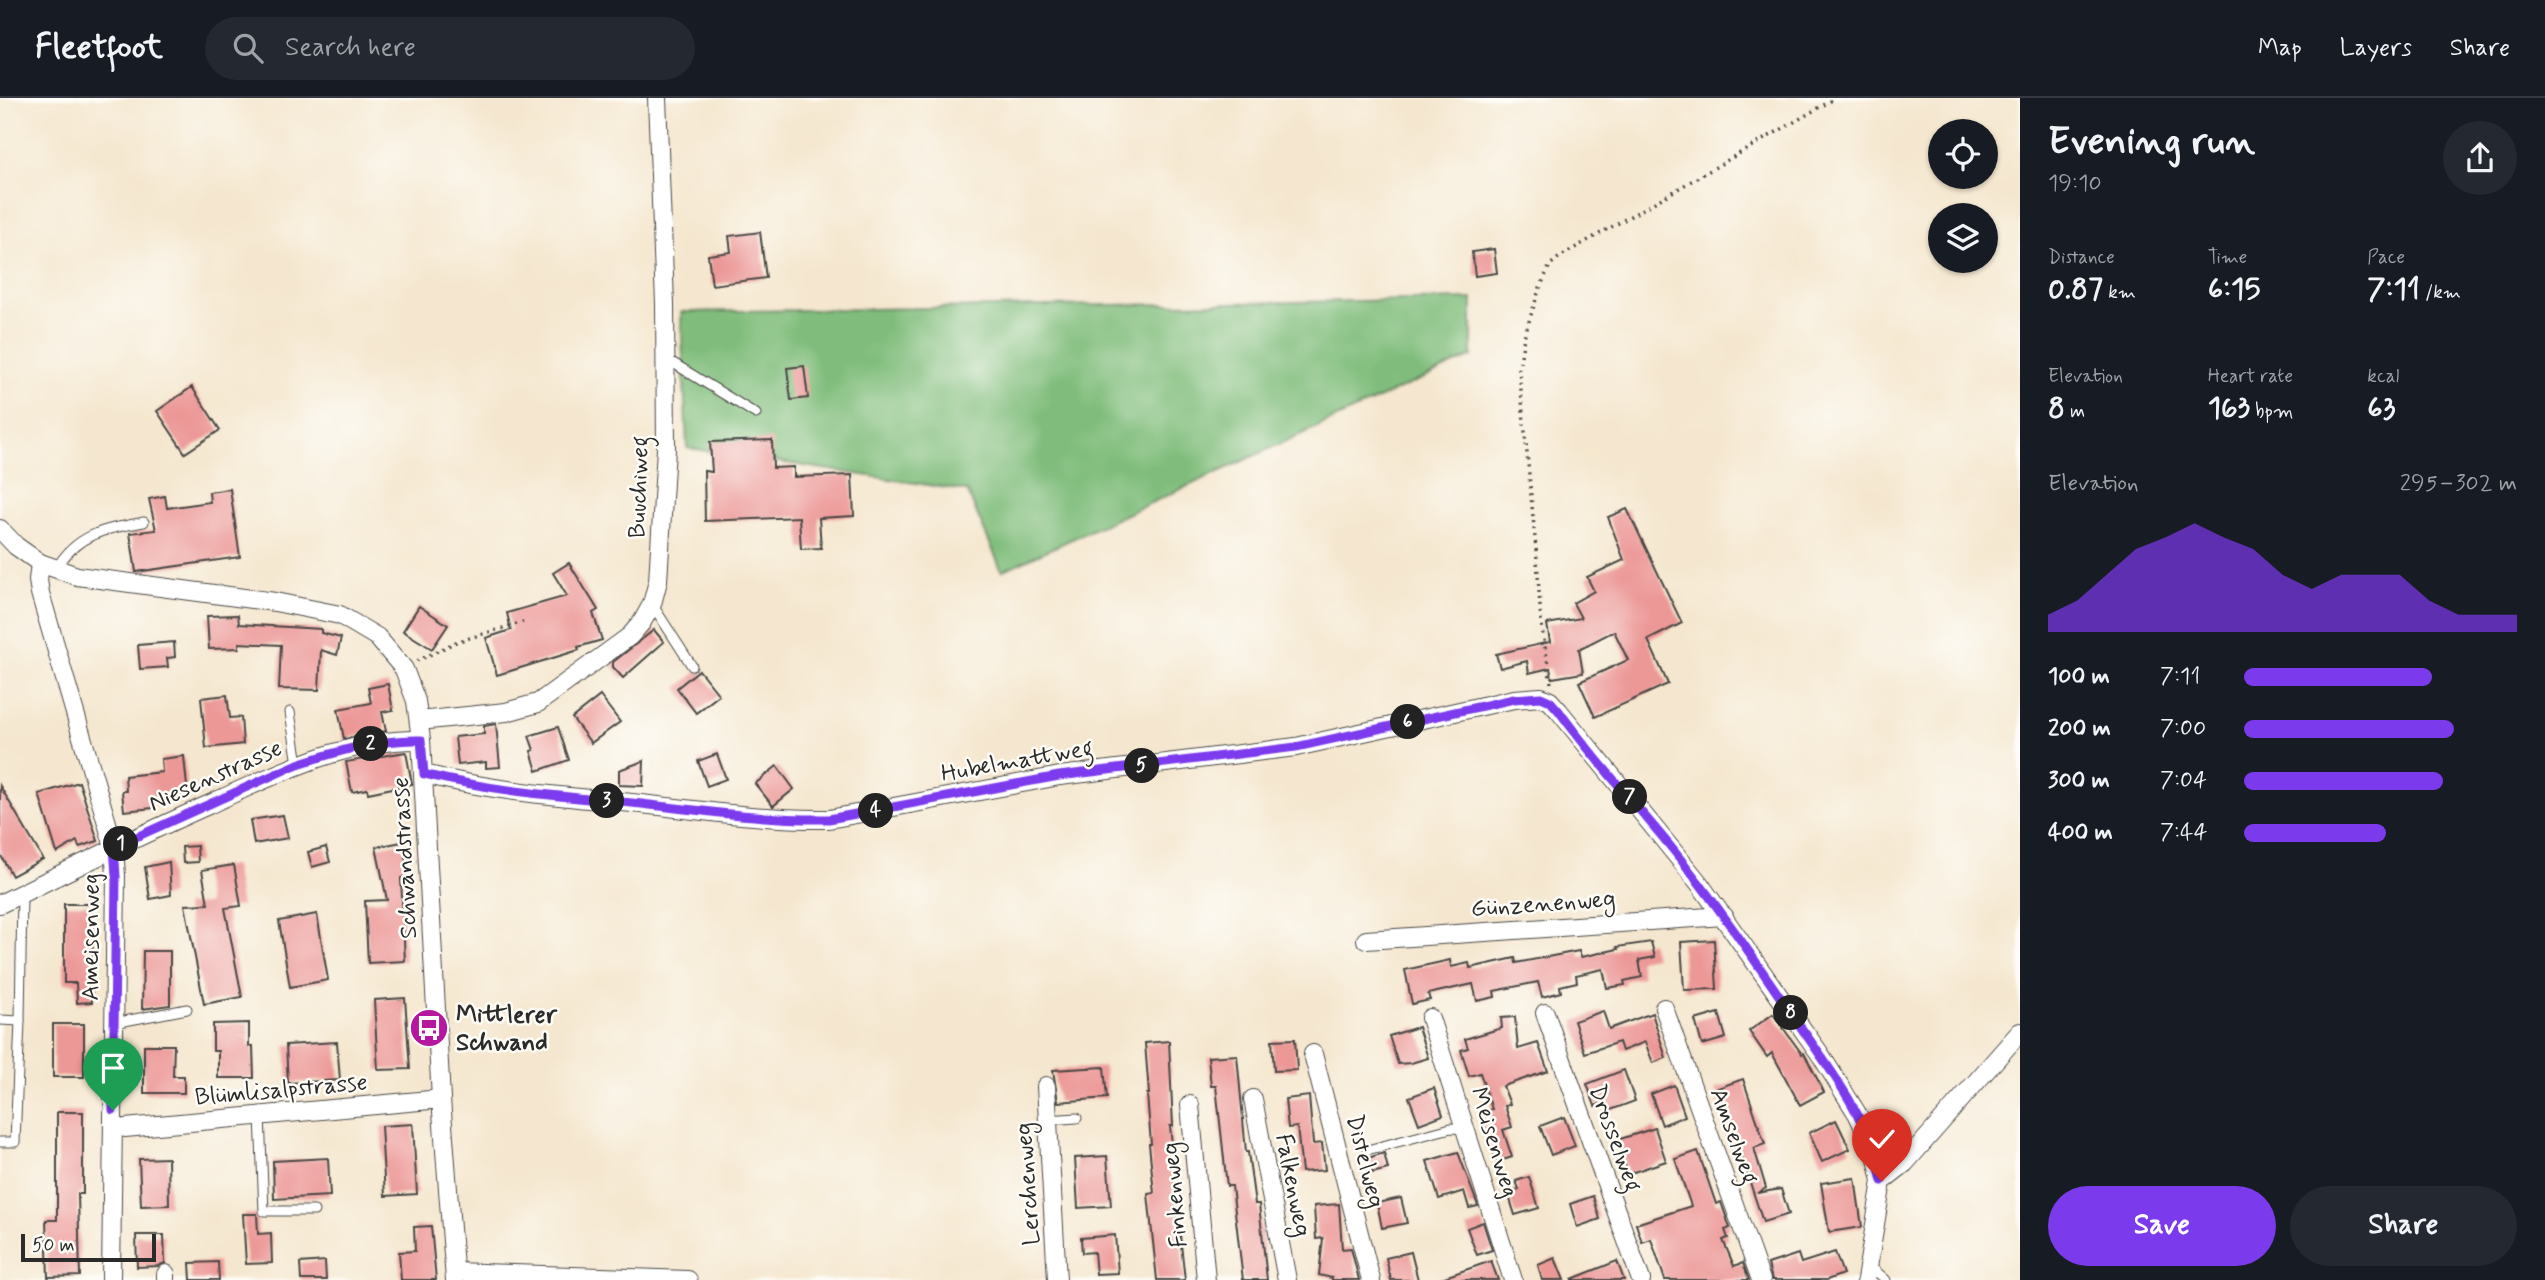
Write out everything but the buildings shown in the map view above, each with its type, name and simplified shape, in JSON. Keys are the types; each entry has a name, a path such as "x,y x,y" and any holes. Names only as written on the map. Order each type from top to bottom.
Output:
{"street":[{"name":"Buuchiweg","path":"419,721 506,712 538,703 630,636 652,604 658,581 666,449 657,98"},
{"name":"Schwandstrasse","path":"0,529 16,546 48,566 98,581 275,602 340,615 377,637 404,669 413,692 419,721 424,774 441,1098 455,1276"},
{"name":"Ameisenweg","path":"48,566 37,580 40,593 114,847 116,876 111,1280"},
{"name":"Hubelmattweg","path":"424,774 481,788 694,810 807,820 829,819 1059,776 1296,747 1514,699 1541,697 1550,701"},
{"path":"1550,701 1675,852 1724,916 1840,1084 1868,1134 1882,1181 1868,1272"},
{"name":"Niesenstrasse","path":"0,904 114,847 298,764 378,742 421,740"},
{"name":"Günzenenweg","path":"1366,940 1724,916"},
{"name":"Amselweg","path":"1664,1008 1761,1280"},
{"name":"Drosselweg","path":"1545,1013 1641,1280"},
{"name":"Meisenweg","path":"1430,1018 1513,1280"},
{"path":"1882,1181 1905,1163 2020,1032"},
{"name":"Distelweg","path":"1313,1054 1371,1280"},
{"name":"Lerchenweg","path":"1046,1086 1057,1280"},
{"name":"Blümlisalpstrasse","path":"125,1128 441,1098"},
{"name":"Falkenweg","path":"1253,1099 1287,1280"},
{"name":"Finkenweg","path":"1190,1105 1206,1280"},
{"path":"455,1276 688,1280"}],"lane":[{"path":"665,358 756,414"},
{"path":"48,566 87,537 145,522"},
{"path":"652,604 692,667"},
{"path":"290,712 298,764"},
{"path":"0,1142 15,1142 22,893"},
{"path":"114,1023 187,1009"},
{"path":"0,1020 20,1021"},
{"path":"260,1116 264,1211 314,1211"},
{"path":"1047,1120 1077,1118"},
{"path":"1367,1150 1451,1128 1466,1129"},
{"path":"1868,1272 1886,1280"}],"path":[{"path":"1550,701 1552,691 1541,622 1519,369 1524,337 1550,265 1561,256 1834,99"},
{"path":"404,669 456,642 523,622"}],"green space":[{"path":"1472,299 1472,356 1002,571 967,491 687,448 681,312"}],"place":[{"name":"Mittlerer Schwand","path":"429,1028"}],"route":[{"path":"113,1110 116,876 114,847 298,764 325,755 378,742 421,740 424,774 481,788 694,810 807,820 829,819 1059,776 1296,747 1496,702 1541,697 1550,701 1559,711 1724,916 1840,1084 1868,1134 1882,1181"}]}
